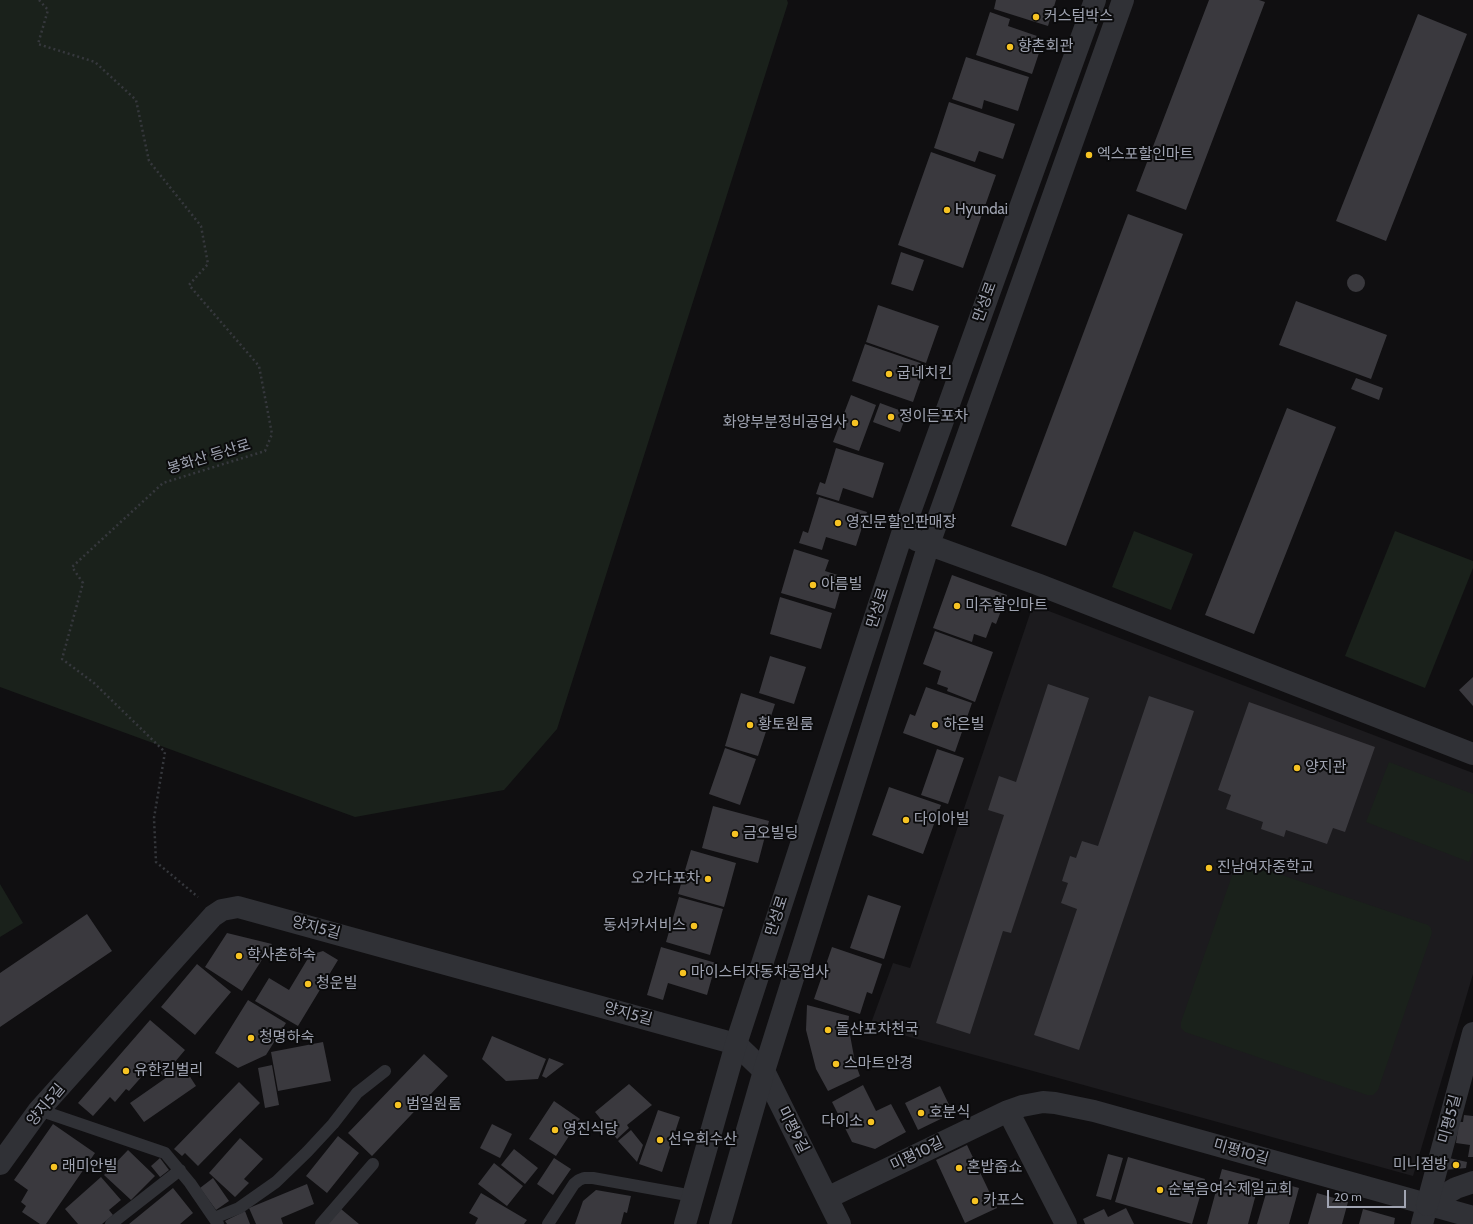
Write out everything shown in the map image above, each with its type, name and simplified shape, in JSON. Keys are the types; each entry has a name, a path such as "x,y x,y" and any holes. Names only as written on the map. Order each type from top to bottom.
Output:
{"street":[{"name":"만성로","path":"685,1224 736,1044 902,534 1095,0"},
{"name":"만성로","path":"720,1224 764,1071 929,544 1123,0"},
{"path":"902,534 1037,584 1473,754"},
{"name":"양지5길","path":"0,1164 40,1110 217,912 232,908 243,908 736,1044"},
{"name":"미평5길","path":"1424,1214 1473,1033"},
{"name":"미평9길","path":"736,1044 764,1071 840,1224"},
{"name":"미평10길","path":"827,1198 1008,1111 1033,1103 1043,1102 1056,1103 1094,1111 1424,1214 1473,1218"},
{"path":"1008,1111 1066,1224"},
{"path":"1424,1214 1456,1188 1473,1182"}],"lane":[{"path":"40,1110 167,1155 190,1183 216,1221 239,1208 276,1182 333,1124 357,1093 385,1071"},
{"path":"321,1224 373,1164"},
{"path":"111,1224 180,1170"},
{"path":"548,1224 574,1184 584,1178 593,1178 693,1196"}],"path":[{"name":"봉화산 등산로","path":"39,0 48,10 38,44 95,62 136,100 149,161 201,226 208,264 189,285 259,366 272,434 265,451 163,483 72,567 83,583 62,659 94,683 165,752 154,818 156,862 217,912"}],"shaded area":[{"path":"0,0 787,0 788,3 557,729 504,790 355,817 0,687"},
{"path":"1134,531 1193,554 1171,610 1112,587"},
{"path":"1395,531 1473,561 1473,568 1425,688 1345,656"},
{"name":"진남여자중학교","path":"1033,605 1473,773 1473,974 1413,1176 870,1026 893,963 910,968"},
{"path":"1389,762 1473,794 1473,850 1469,862 1366,822"},
{"path":"1238,862 1244,862 1428,925 1431,928 1432,933 1378,1090 1373,1095 1367,1095 1185,1032 1181,1028 1181,1022"},
{"path":"0,884 23,923 0,937"}],"building":[{"name":"커스텀박스","path":"996,0 1056,0 1048,26 994,9"},
{"path":"1209,0 1259,0 1265,2 1186,210 1136,191"},
{"path":"990,12 1010,19 1008,26 1037,36 1034,45 1041,47 1032,74 976,55"},
{"path":"1418,14 1467,34 1386,241 1336,221"},
{"path":"966,57 1029,77 1018,111 984,100 982,109 952,99"},
{"path":"949,102 1015,124 1003,159 979,151 975,162 934,148"},
{"name":"Hyundai","path":"931,152 996,175 963,268 898,245"},
{"path":"1128,214 1183,234 1066,546 1011,526"},
{"path":"901,252 924,260 913,291 891,284"},
{"path":"1356,274 1362,277 1365,283 1362,289 1356,292 1350,289 1347,283 1350,277"},
{"path":"1296,301 1387,335 1371,379 1279,345"},
{"path":"878,305 939,326 926,363 866,342"},
{"path":"865,344 926,365 913,402 852,381"},
{"path":"1356,378 1383,388 1379,400 1351,389"},
{"name":"화양부분정비공업사","path":"851,395 876,405 859,451 833,442"},
{"path":"880,403 907,413 900,432 873,422"},
{"path":"1287,408 1336,427 1254,634 1205,615"},
{"path":"836,448 884,463 873,498 843,488 839,501 816,494 820,482 825,484"},
{"path":"819,497 867,512 856,546 826,537 822,550 799,543 803,531 808,533"},
{"name":"아름빌","path":"794,549 829,560 825,571 844,577 835,609 781,593"},
{"path":"952,575 1007,595 996,624 992,622 986,638 974,634 972,642 933,628"},
{"path":"780,597 832,613 821,649 770,634"},
{"path":"935,631 993,652 975,702 947,691 948,688 937,684 941,671 923,664"},
{"path":"770,656 806,667 794,704 759,693"},
{"path":"1473,677 1473,706 1459,690"},
{"path":"1048,684 1089,698 1011,933 1003,931 970,1034 936,1023 1004,815 988,810 999,776 1016,782"},
{"name":"하은빌","path":"926,687 972,703 955,752 903,733 910,714 915,716"},
{"name":"황토원룸","path":"741,693 775,704 758,756 725,746"},
{"path":"1149,696 1194,711 1079,1050 1034,1035 1077,909 1061,903 1068,883 1062,881 1070,856 1076,858 1082,841 1098,846"},
{"name":"양지관","path":"1249,702 1375,747 1345,832 1333,828 1327,844 1286,830 1284,837 1261,829 1263,822 1226,809 1231,795 1218,790"},
{"path":"725,748 756,759 740,805 709,794"},
{"path":"937,749 964,758 948,804 921,795"},
{"name":"다이아빌","path":"889,787 941,805 923,854 872,835"},
{"name":"금오빌딩","path":"713,806 769,821 758,863 702,848"},
{"path":"691,850 736,863 724,907 678,894"},
{"path":"868,895 901,906 884,959 850,948"},
{"name":"동서카서비스","path":"679,897 723,909 710,955 666,942"},
{"path":"87,914 112,951 0,1027 0,973"},
{"name":"학사촌하숙","path":"227,933 272,944 242,991 205,967"},
{"name":"마이스터자동차공업사","path":"661,947 716,963 707,995 668,983 663,1000 647,995"},
{"path":"832,947 882,964 872,994 867,992 860,1014 814,999"},
{"name":"청운빌","path":"323,951 338,960 298,1026 255,1001 269,978 289,990 310,955"},
{"path":"197,964 231,992 195,1035 161,1007"},
{"name":"청명하숙","path":"248,1000 286,1023 266,1055 238,1068 215,1053"},
{"path":"807,1005 849,1016 848,1024 855,1062 860,1076 828,1091 816,1069 806,1030"},
{"name":"유한킴벌리","path":"150,1020 185,1050 163,1076 152,1065 129,1091 126,1089 115,1102 110,1097 93,1116 78,1103"},
{"path":"492,1036 546,1059 538,1079 506,1081 482,1059"},
{"path":"323,1042 331,1081 278,1091 271,1052"},
{"name":"범일원룸","path":"424,1054 448,1076 372,1156 348,1133"},
{"path":"549,1058 564,1064 546,1078 542,1076"},
{"path":"272,1065 279,1105 265,1108 258,1068"},
{"path":"183,1066 196,1086 144,1122 130,1103"},
{"path":"239,1082 260,1103 198,1166 185,1153 182,1156 174,1149"},
{"path":"629,1084 652,1105 627,1125 629,1128 617,1139 595,1112"},
{"name":"다이소","path":"863,1085 876,1111 891,1104 906,1132 875,1149 852,1142 832,1102"},
{"path":"940,1086 953,1113 918,1130 905,1103"},
{"path":"554,1101 580,1119 556,1156 529,1139"},
{"path":"658,1110 680,1117 662,1172 639,1164"},
{"path":"1464,1115 1473,1116 1473,1157 1468,1157 1470,1145 1456,1143 1459,1122 1463,1122"},
{"name":"래미안빌","path":"53,1124 95,1153 46,1224 40,1224 22,1212 26,1206 21,1202 28,1190 14,1180"},
{"path":"492,1124 512,1134 500,1158 480,1148"},
{"path":"631,1130 643,1145 637,1162 618,1141"},
{"path":"338,1136 359,1153 327,1193 306,1176"},
{"path":"240,1138 263,1159 244,1179 249,1183 235,1197 209,1173"},
{"path":"967,1145 997,1208 965,1223 936,1160"},
{"path":"514,1149 538,1168 525,1184 501,1165"},
{"path":"128,1150 155,1176 131,1200 104,1175"},
{"path":"1108,1154 1123,1158 1111,1200 1096,1196"},
{"name":"순복음여수제일교회","path":"1128,1157 1205,1179 1192,1224 1115,1202"},
{"path":"160,1158 169,1170 160,1177 151,1166"},
{"path":"554,1158 571,1169 553,1195 537,1184"},
{"path":"1449,1158 1467,1162 1466,1168 1445,1170"},
{"path":"494,1163 523,1186 507,1206 478,1184"},
{"path":"1222,1169 1260,1179 1248,1224 1207,1224"},
{"path":"101,1177 121,1200 109,1210 113,1215 102,1224 78,1224 65,1209"},
{"path":"213,1178 229,1201 216,1210 200,1188"},
{"path":"1270,1180 1299,1188 1289,1224 1257,1224"},
{"path":"307,1184 314,1204 281,1218 283,1224 256,1224 249,1208"},
{"path":"173,1188 193,1213 180,1224 129,1224"},
{"path":"596,1190 631,1196 627,1213 624,1212 621,1224 575,1224 583,1201"},
{"path":"481,1193 527,1220 524,1224 475,1224 478,1218 469,1213"},
{"path":"1317,1193 1348,1202 1342,1224 1308,1224"},
{"path":"1126,1208 1134,1224 1085,1224 1083,1219 1104,1209 1108,1217"},
{"path":"341,1209 359,1224 328,1224"},
{"path":"1363,1209 1395,1218 1394,1224 1359,1224"},
{"path":"245,1211 250,1224 227,1224 225,1221"}],"place":[{"name":"커스텀박스","path":"1036,17"},
{"name":"향촌회관","path":"1010,47"},
{"name":"엑스포할인마트","path":"1089,155"},
{"name":"Hyundai","path":"947,210"},
{"name":"굽네치킨","path":"889,374"},
{"name":"정이든포차","path":"891,417"},
{"name":"화양부분정비공업사","path":"855,423"},
{"name":"영진문할인판매장","path":"838,523"},
{"name":"아름빌","path":"813,585"},
{"name":"미주할인마트","path":"957,606"},
{"name":"황토원룸","path":"750,725"},
{"name":"하은빌","path":"935,725"},
{"name":"양지관","path":"1297,768"},
{"name":"다이아빌","path":"906,820"},
{"name":"금오빌딩","path":"735,834"},
{"name":"진남여자중학교","path":"1209,868"},
{"name":"오가다포차","path":"708,879"},
{"name":"동서카서비스","path":"694,926"},
{"name":"학사촌하숙","path":"239,956"},
{"name":"마이스터자동차공업사","path":"683,973"},
{"name":"청운빌","path":"308,984"},
{"name":"돌산포차천국","path":"828,1030"},
{"name":"청명하숙","path":"251,1038"},
{"name":"스마트안경","path":"836,1064"},
{"name":"유한킴벌리","path":"126,1071"},
{"name":"범일원룸","path":"398,1105"},
{"name":"호분식","path":"921,1113"},
{"name":"다이소","path":"871,1122"},
{"name":"영진식당","path":"555,1130"},
{"name":"선우회수산","path":"660,1140"},
{"name":"미니점방","path":"1456,1165"},
{"name":"래미안빌","path":"54,1167"},
{"name":"혼밥줍쇼","path":"959,1168"},
{"name":"순복음여수제일교회","path":"1160,1190"},
{"name":"카포스","path":"975,1201"}]}
